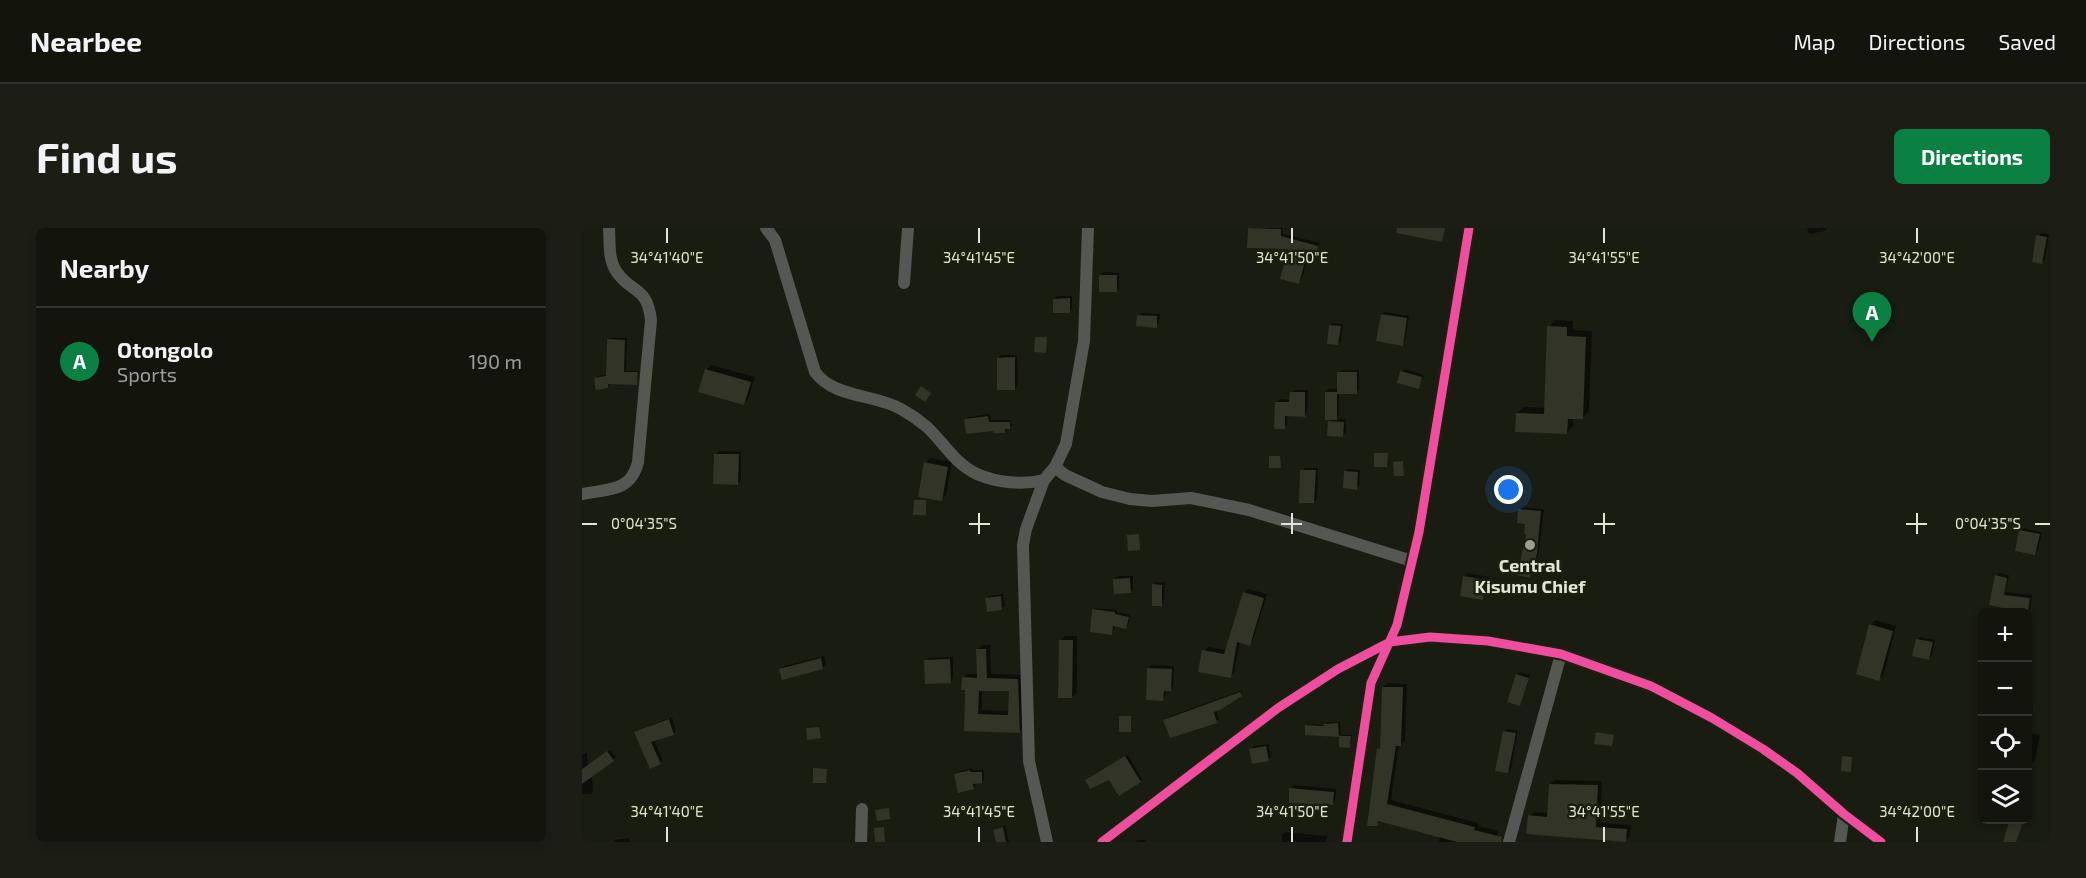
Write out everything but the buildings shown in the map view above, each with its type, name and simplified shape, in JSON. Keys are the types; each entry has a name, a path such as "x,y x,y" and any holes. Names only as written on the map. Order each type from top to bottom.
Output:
{"street":[{"path":"582,494 619,487 630,482 636,472 638,462 651,320 650,306 642,294 615,270 609,228"},
{"path":"766,228 775,240 815,372 822,381 846,392 888,403 904,411 927,427 953,457 978,475 994,480 1014,482 1030,483 1044,480"},
{"path":"904,283 908,228"},
{"path":"1047,842 1029,761 1023,545 1026,529 1044,480 1055,467 1066,444 1084,340 1088,228"},
{"path":"1347,842 1371,683 1404,604 1413,561 1470,228"},
{"path":"1055,467 1065,475 1102,492 1130,499 1152,501 1191,498 1249,510 1413,561"},
{"path":"1102,842 1278,708 1338,669 1390,642 1430,637 1488,641 1561,654 1651,686 1712,718 1763,749 1797,773 1844,814 1881,842"},
{"path":"1509,842 1561,654"},
{"path":"861,842 862,808"},
{"path":"1840,842 1844,814"}],"cycle path":[{"path":"1347,842 1371,683 1397,625 1419,532 1469,228"},
{"path":"1102,842 1278,708 1338,669 1390,642 1430,637 1488,641 1561,654 1651,686 1712,718 1763,749 1797,773 1844,814 1881,842"}],"place":[{"name":"Otongolo","path":"1872,342"},
{"name":"Central Kisumu Chief","path":"1530,545"}]}
